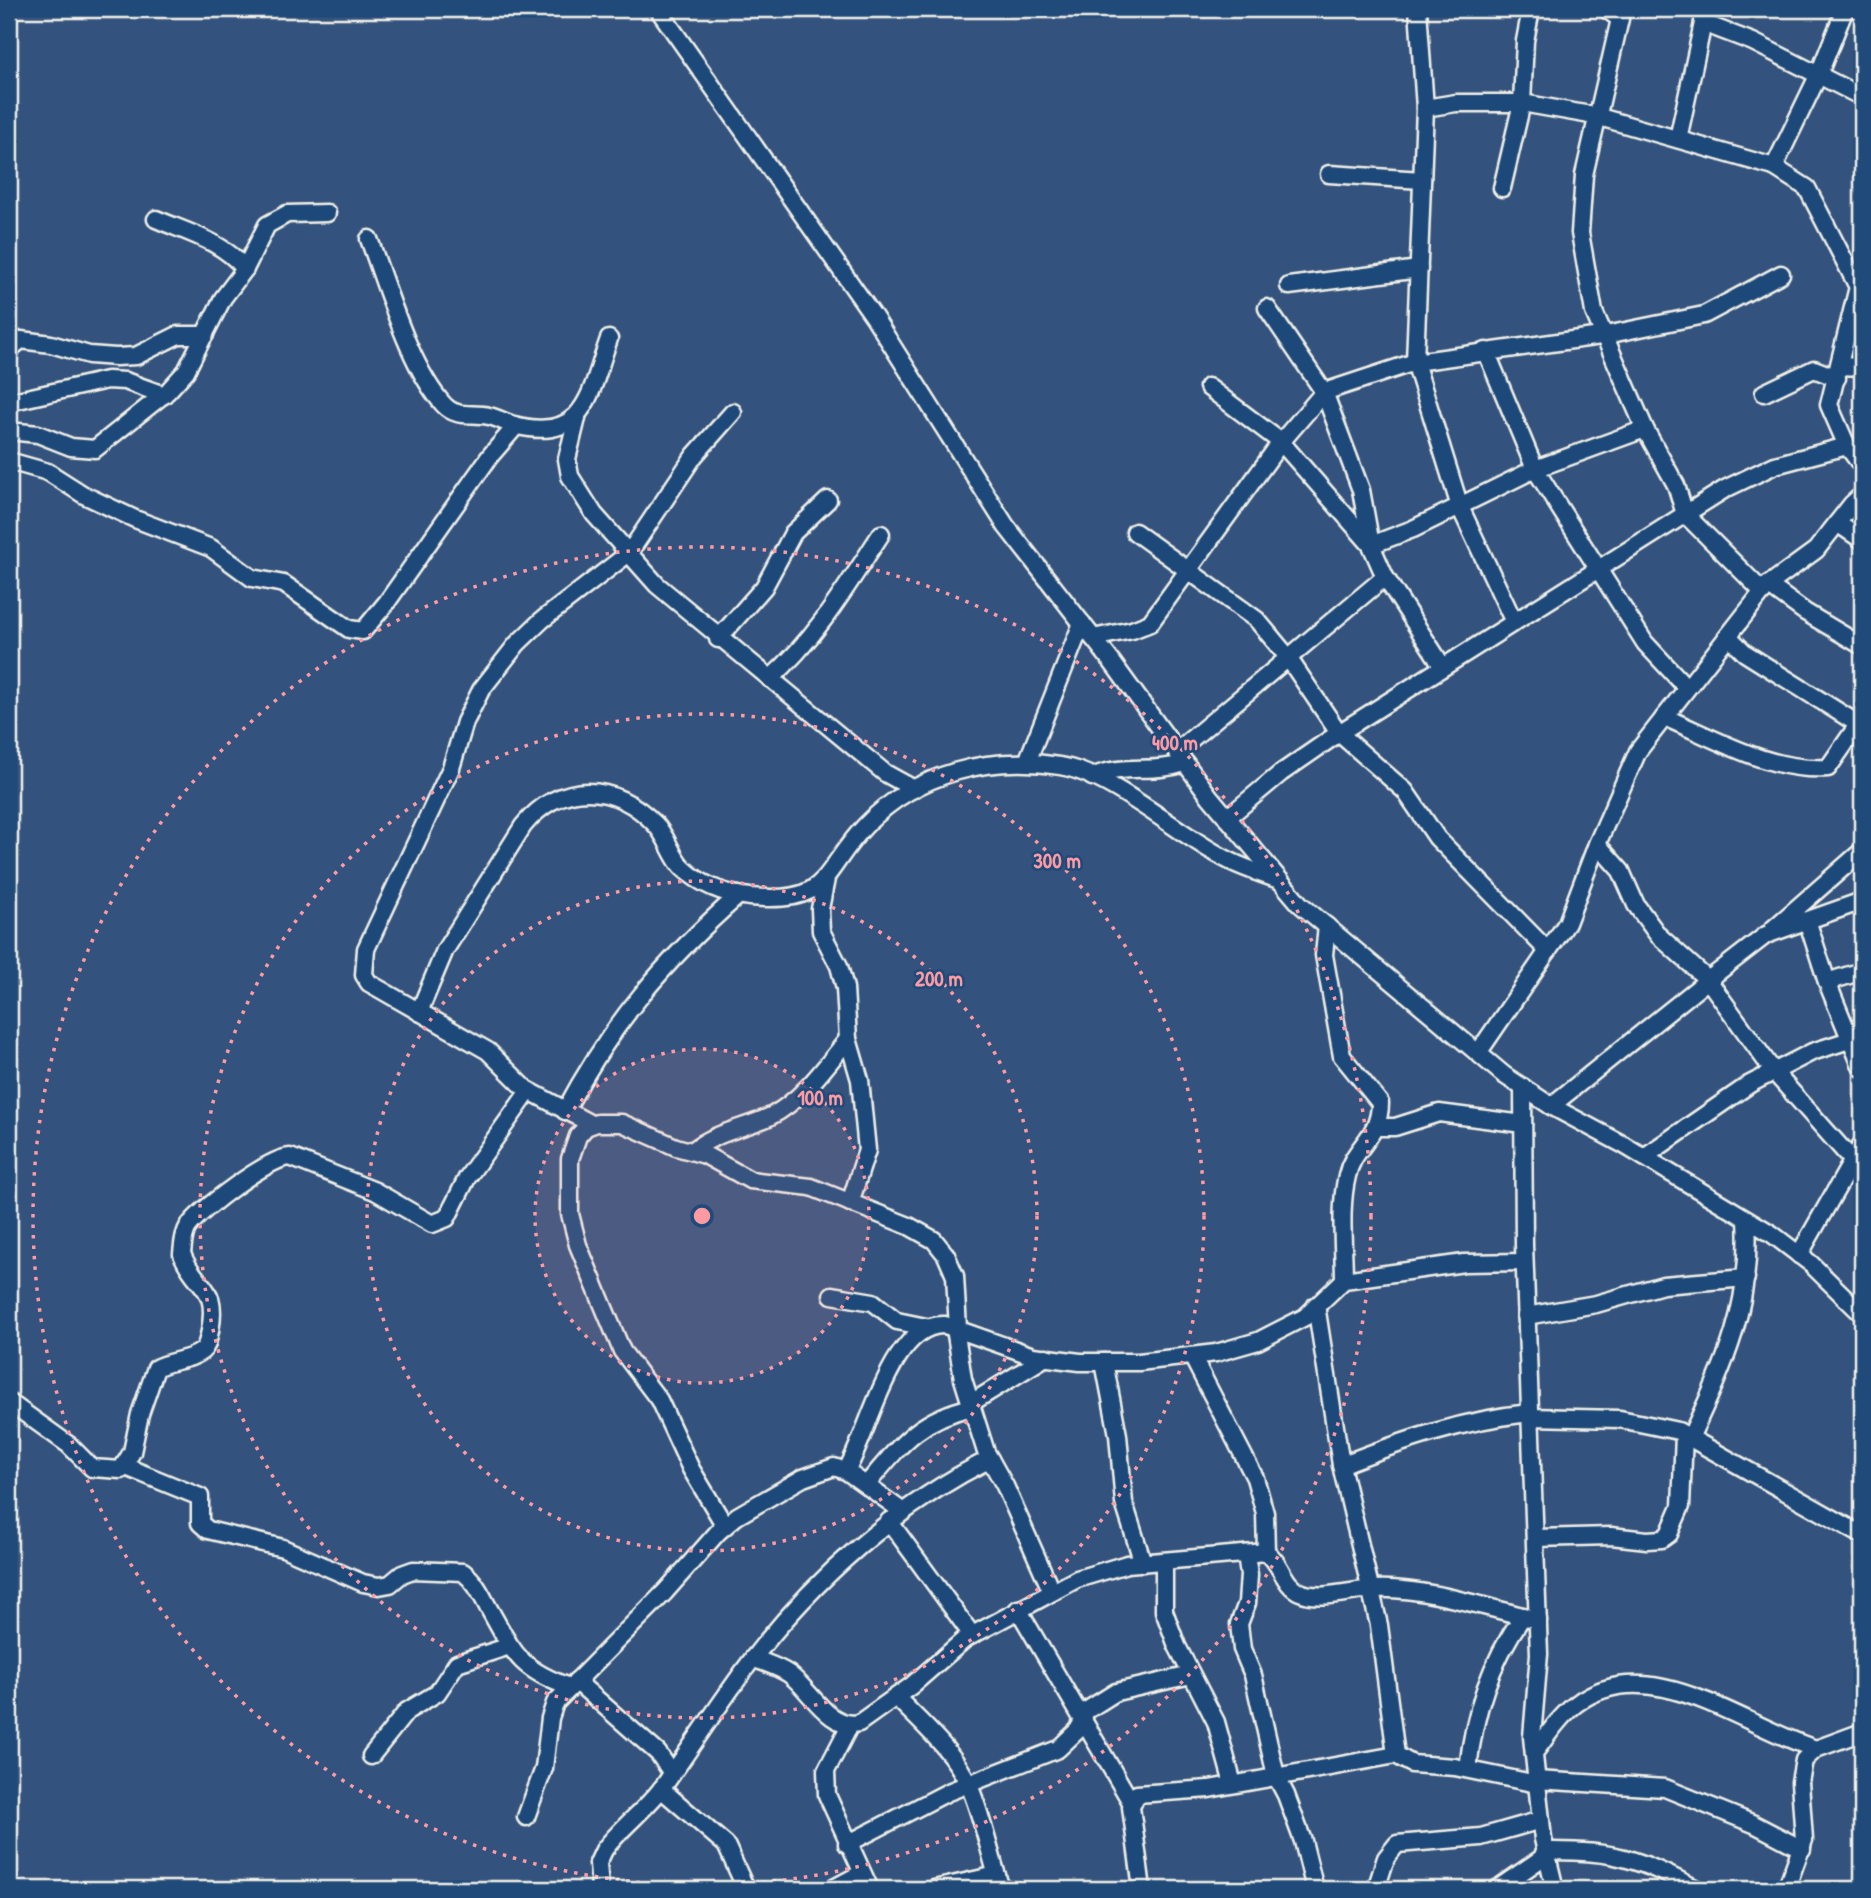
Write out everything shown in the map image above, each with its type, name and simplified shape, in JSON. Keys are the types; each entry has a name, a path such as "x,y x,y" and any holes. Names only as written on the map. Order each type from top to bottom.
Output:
{"street":[{"path":"657,9 874,317 1006,526 1227,818 1300,904 1478,1053 1523,1087 1551,1106 1644,1157 1747,1219 1799,1255 1862,1314"},
{"path":"1418,9 1425,108 1415,362 1460,507 1514,622"},
{"path":"1502,188 1522,103 1525,41 1531,9"},
{"path":"1606,9 1620,19 1584,176 1580,233 1601,336 1645,429 1676,485 1685,514 1765,589 1862,646"},
{"path":"1774,167 1818,76 1845,9"},
{"path":"1678,139 1703,16 1862,97"},
{"path":"1425,108 1456,103 1522,103 1596,116 1774,167 1807,188 1860,282 1829,405 1847,446 1862,466"},
{"path":"1329,174 1422,180"},
{"path":"9,431 38,434 71,447 95,449 164,395 186,371 223,298 245,269 267,225 287,214 327,213"},
{"path":"156,219 220,245 245,269"},
{"path":"369,239 415,355 426,379 445,406 456,413 491,416 516,426 552,428 577,418"},
{"path":"1289,286 1419,270"},
{"path":"1093,638 1132,631 1150,623 1280,442 1324,392 1415,362 1601,336 1704,315 1781,274"},
{"path":"1267,308 1324,392 1361,490 1371,545 1385,578 1443,667"},
{"path":"9,355 11,348 21,340 51,344 89,355 136,356 178,335 205,335"},
{"path":"609,339 587,404 577,418 567,459 570,477 594,514 657,585 718,639 885,773 914,789"},
{"path":"1486,351 1535,469 1645,643 1687,688"},
{"path":"1764,393 1814,369 1839,372 1862,367"},
{"path":"9,402 107,380 125,381 164,395"},
{"path":"1208,387 1280,442 1371,545"},
{"path":"733,412 694,456 629,554 542,620 517,644 481,690 465,722 451,768 366,950 364,975 369,983 488,1051 529,1091 591,1124 622,1123 692,1151 750,1180 811,1187 909,1226 934,1240 946,1255 955,1276 956,1329 963,1380 989,1459 1005,1486 1052,1592"},
{"path":"9,461 48,472 84,495 135,519 211,548 252,578 284,584 349,629 363,631 387,602 489,456 516,426"},
{"path":"1371,545 1460,507 1535,469 1645,429"},
{"path":"1227,818 1281,773 1339,733 1725,489 1775,466 1847,446"},
{"path":"1478,1053 1567,923 1597,844 1638,751 1765,589 1816,550 1862,495"},
{"path":"718,639 764,587 793,533 828,500"},
{"path":"1837,523 1862,540"},
{"path":"1135,532 1188,573 1257,620 1287,656 1339,733 1405,791 1437,838 1548,951"},
{"path":"770,679 794,657 825,621 881,534"},
{"path":"1093,777 1117,767 1157,770 1181,757 1287,656 1385,578"},
{"path":"1027,762 1082,624"},
{"path":"1664,717 1772,763 1812,769 1828,768 1860,722 1745,653 1728,636"},
{"path":"419,1012 445,950 507,850 537,809 566,794 598,790 624,802 657,825 683,868 714,889 739,895 797,895 817,887 827,879 866,825 914,789 950,772 988,763 1027,762 1064,766 1093,777 1230,862 1280,880"},
{"path":"1597,844 1621,871 1636,905 1658,936 1707,980 1774,1072 1857,1164"},
{"path":"1551,1106 1766,935 1862,851"},
{"path":"827,879 820,909 821,931 839,966 845,988 848,1039 860,1080 867,1150 850,1203"},
{"path":"565,1111 619,1020 670,960 739,895"},
{"path":"1766,935 1862,901"},
{"path":"1807,920 1827,982 1856,1038 1862,1068"},
{"path":"1327,926 1324,956 1340,1047 1347,1064 1380,1103 1377,1127 1356,1154 1347,1176 1344,1280"},
{"path":"1827,982 1862,971"},
{"path":"1644,1157 1750,1084 1812,1052 1856,1038"},
{"path":"692,1151 720,1133 768,1117 789,1106 848,1039"},
{"path":"1523,1087 1524,1262 1536,1538 1531,1618 1534,1753 1545,1851 1555,1889"},
{"path":"124,1466 138,1433 140,1414 156,1368 200,1352 207,1344 212,1300 208,1289 191,1271 182,1254 190,1225 249,1176 281,1158 290,1157 374,1191 432,1224 440,1223 447,1219 467,1178 529,1091"},
{"path":"1377,1127 1402,1126 1439,1114 1522,1124"},
{"path":"591,1124 578,1136 570,1159 570,1214 578,1245 622,1352 659,1401 691,1469 725,1526"},
{"path":"1799,1255 1857,1164 1862,1144"},
{"path":"1536,1538 1611,1536 1647,1540 1662,1539 1669,1534 1681,1506 1687,1436 1722,1373 1735,1334 1749,1255 1747,1219"},
{"path":"846,1471 857,1452 897,1357 911,1339 926,1327 934,1325 956,1329 1046,1357 1104,1362 1192,1356 1216,1353 1258,1341 1305,1317 1344,1280 1464,1263 1524,1262"},
{"path":"1526,1317 1596,1304 1663,1286 1746,1278"},
{"path":"832,1295 873,1302 897,1321 926,1327"},
{"path":"1316,1305 1340,1465 1372,1589 1396,1755"},
{"path":"1192,1356 1255,1478 1265,1513 1266,1552"},
{"path":"867,1484 917,1429 971,1405 1046,1357"},
{"path":"1104,1362 1118,1435 1124,1503 1143,1563"},
{"path":"9,1402 69,1445 92,1468 109,1471 124,1466 200,1497 200,1522 208,1530 284,1548 363,1583 379,1586 390,1584 401,1574 414,1570 463,1572 479,1590 510,1646 536,1674 572,1684 658,1753 672,1773"},
{"path":"1340,1465 1440,1429 1489,1417 1529,1415 1620,1419 1687,1436 1770,1486 1815,1507 1862,1535"},
{"path":"600,1889 598,1863 604,1850 661,1789 754,1658 823,1580 895,1516 989,1459"},
{"path":"526,1817 544,1768 550,1718 555,1703 725,1526 803,1478 834,1468 846,1471 867,1484 895,1516 972,1635"},
{"path":"754,1658 789,1674 836,1720 849,1725 859,1723 896,1697 972,1635 1077,1579 1127,1564 1266,1552 1274,1558 1291,1587 1302,1594 1372,1589 1426,1594 1531,1618"},
{"path":"1246,1554 1249,1575 1247,1603 1239,1624 1242,1649 1253,1675 1276,1776 1303,1841 1315,1889"},
{"path":"1164,1562 1164,1611 1191,1675 1216,1722 1233,1784"},
{"path":"1018,1609 1131,1802 1142,1889"},
{"path":"1468,1769 1479,1701 1487,1679 1500,1652 1531,1618"},
{"path":"371,1756 407,1711 437,1693 457,1663 510,1646"},
{"path":"847,1844 968,1783 1058,1749 1078,1730 1082,1716 1116,1692 1191,1675"},
{"path":"1534,1753 1576,1704 1614,1687 1646,1683 1720,1708 1775,1735 1816,1748"},
{"path":"896,1697 937,1738 968,1783 999,1882 934,1889"},
{"path":"849,1725 826,1771 827,1795 847,1844 870,1889"},
{"path":"1786,1889 1802,1849 1805,1824 1801,1807 1801,1769 1804,1760 1816,1748 1862,1731"},
{"path":"1131,1802 1137,1794 1209,1789 1396,1755 1412,1764 1468,1769 1537,1782 1665,1788 1755,1824 1802,1849"},
{"path":"661,1789 726,1845 746,1889"},
{"path":"1376,1889 1386,1858 1397,1844 1472,1838 1541,1820"},
{"path":"1497,1889 1542,1858 1545,1851"},
{"path":"1545,1851 1607,1852 1630,1857 1697,1889"},
{"path":"832,1889 862,1873"}]}
